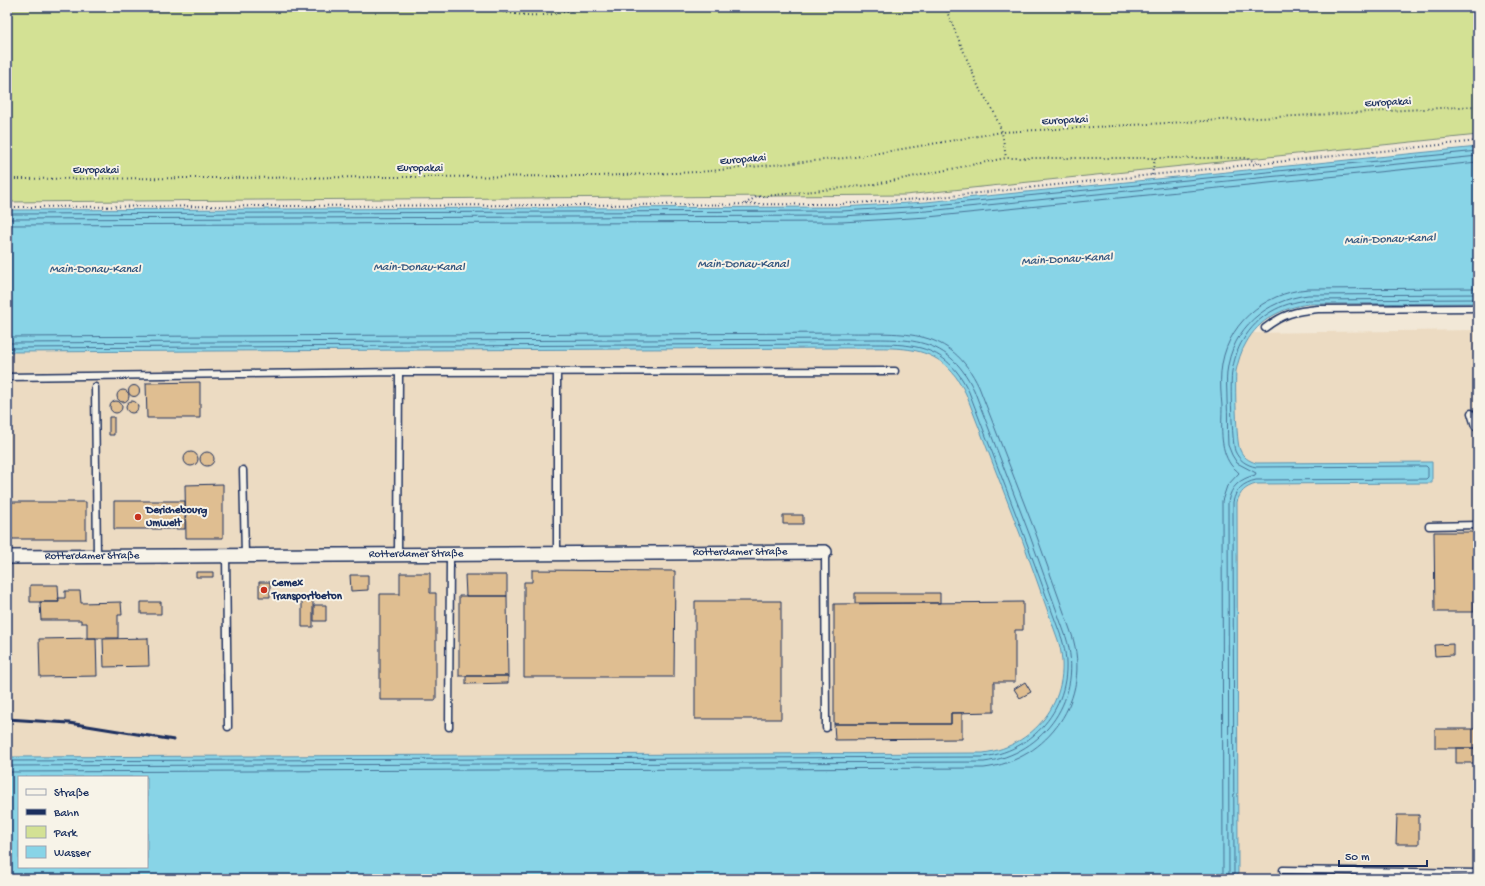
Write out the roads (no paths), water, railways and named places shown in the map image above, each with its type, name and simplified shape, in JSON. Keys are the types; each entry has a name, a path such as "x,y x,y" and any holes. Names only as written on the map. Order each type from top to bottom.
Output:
{"street":[{"name":"Rotterdamer Straße","path":"7,557 825,552"}],"lane":[{"path":"1265,328 1279,317 1300,310 1478,308"},
{"path":"557,371 557,554"},
{"path":"7,377 399,372 895,371"},
{"path":"398,554 399,372"},
{"path":"95,387 97,556"},
{"path":"1471,413 1475,426 1478,427"},
{"path":"243,470 245,555"},
{"path":"1429,526 1478,525"},
{"path":"825,552 826,728"},
{"path":"449,727 450,554"},
{"path":"226,555 228,727"},
{"path":"1283,870 1478,873"}],"water":[{"name":"Main-Donau-Kanal","path":"1478,147 1478,303 1308,304 1289,308 1272,316 1258,327 1244,346 1240,357 1236,371 1236,412 1238,436 1240,450 1249,460 1256,463 1432,462 1432,483 1256,484 1246,488 1240,495 1237,502 1238,879 7,879 7,757 983,753 1003,748 1020,740 1035,728 1048,714 1056,698 1061,679 1062,660 1058,640 1022,539 966,394 956,376 944,364 930,356 916,351 900,348 7,352 7,210 842,207 926,202"}],"railway":[{"path":"7,719 69,723 174,740"}],"place":[{"name":"Derichebourg Umwelt","path":"138,517"},
{"name":"Cemex Transportbeton","path":"264,590"}]}
